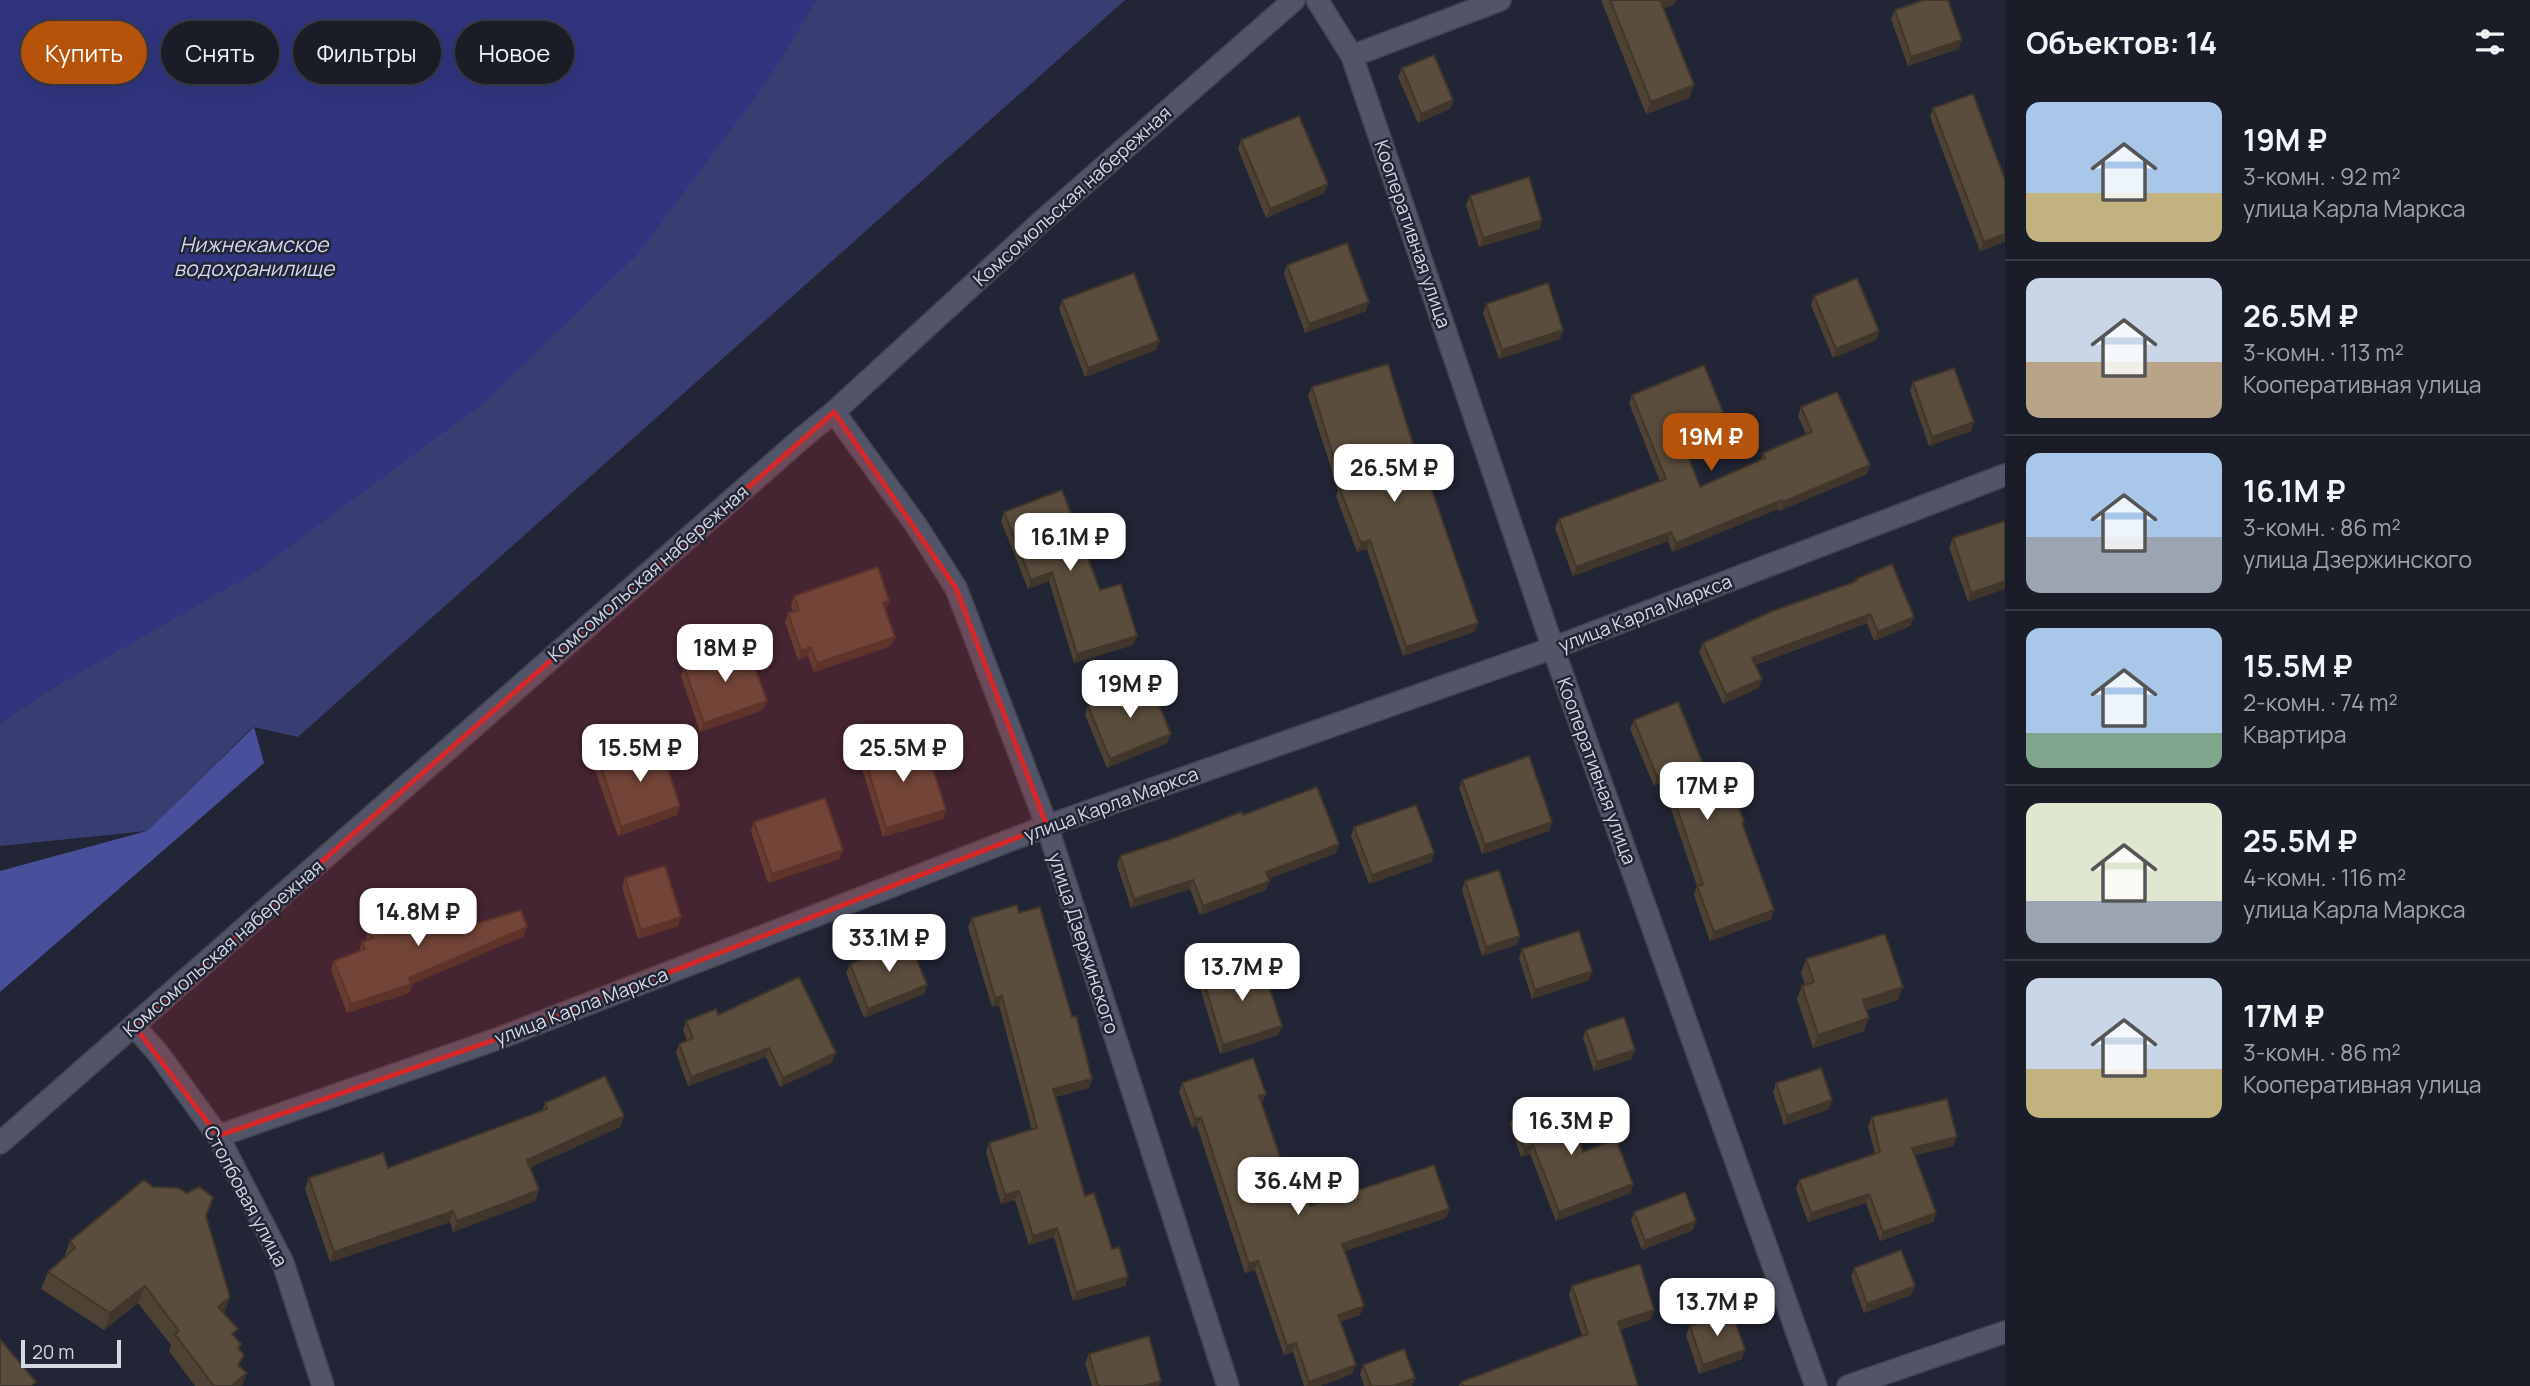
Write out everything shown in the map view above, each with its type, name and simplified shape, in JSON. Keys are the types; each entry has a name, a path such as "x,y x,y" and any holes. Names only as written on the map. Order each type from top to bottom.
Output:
{"street":[{"name":"Комсомольская набережная","path":"0,1143 834,412 1041,222 1294,0"},
{"name":"Кооперативная улица","path":"1317,0 1352,56 1553,648 1816,1386"},
{"path":"1352,56 1500,0"},
{"name":"улица Дзержинского","path":"834,412 916,525 956,588 1047,827 1228,1386"},
{"name":"улица Карла Маркса","path":"218,1136 500,1038 1047,827 1553,648 2005,475"},
{"name":"Столбовая улица","path":"134,1026 158,1053 218,1136 283,1263 323,1386"},
{"path":"1848,1386 2005,1332"}],"highlighted area":[{"path":"834,412 956,588 1047,826 500,1038 218,1136 134,1026"}],"shaded area":[{"path":"811,0 1125,0 298,737 253,727 147,831 0,846 0,723 48,691"},
{"path":"254,727 264,763 0,992 0,871 147,831"}],"water":[{"name":"Нижнекамское водохранилище","path":"0,0 817,0 766,83 637,255 486,401 254,573 48,691 0,723"}],"building":[{"path":"1610,0 1660,0 1694,85 1651,102"},
{"path":"1924,0 1948,0 1962,40 1911,57 1895,10"},
{"path":"1434,55 1453,100 1421,114 1402,68"},
{"path":"1973,94 2005,180 2005,234 1984,242 1933,108"},
{"path":"1299,116 1328,184 1270,209 1241,140"},
{"path":"1529,177 1542,220 1483,238 1470,196"},
{"path":"1347,243 1369,302 1309,324 1287,265"},
{"path":"1134,273 1159,341 1088,368 1062,300"},
{"path":"1857,278 1879,331 1836,349 1814,296"},
{"path":"1548,283 1563,330 1502,350 1486,304"},
{"path":"1388,364 1417,457 1420,456 1478,623 1406,647 1370,540 1361,543 1339,487 1342,485 1312,387"},
{"path":"1704,365 1723,412 1678,430 1700,487 1765,458 1763,453 1812,432 1801,407 1837,392 1870,465 1676,543 1671,532 1576,567 1559,519 1666,479 1632,395"},
{"path":"1954,368 1974,422 1932,437 1913,382"},
{"path":"1062,490 1100,590 1121,584 1137,636 1077,654 1052,572 1031,580 1004,512"},
{"path":"2005,521 2005,581 1971,593 1953,538"},
{"path":"1892,564 1914,617 1878,632 1870,614 1752,658 1762,679 1726,695 1703,643 1770,612 1857,581 1856,579"},
{"path":"878,567 889,601 883,603 895,637 817,663 811,647 801,651 788,613 799,610 794,596"},
{"path":"747,645 767,701 704,723 684,667"},
{"path":"1149,681 1171,734 1110,759 1088,706"},
{"path":"1678,702 1710,781 1728,775 1744,822 1742,823 1774,910 1714,932 1697,886 1703,884 1665,773 1657,777 1634,720"},
{"path":"910,739 919,769 932,766 946,810 886,828 863,753"},
{"path":"658,740 680,806 621,827 599,761"},
{"path":"1529,756 1552,822 1485,845 1462,780"},
{"path":"1317,787 1339,844 1266,872 1270,881 1203,906 1193,880 1134,899 1120,856"},
{"path":"825,798 843,850 772,874 754,822"},
{"path":"1416,805 1434,853 1372,875 1354,827"},
{"path":"665,866 681,917 641,930 625,878"},
{"path":"1499,870 1520,936 1486,947 1465,881"},
{"path":"460,898 469,926 521,910 527,927 409,978 412,984 351,1004 334,961 365,949 362,942 373,938 369,928 394,918 396,923"},
{"path":"1017,905 1019,913 1040,907 1072,1017 1076,1016 1092,1079 1053,1089 1085,1196 1094,1193 1112,1249 1119,1247 1128,1277 1076,1292 1057,1228 1033,1236 1019,1191 1005,1195 989,1143 1037,1128 1002,996 995,998 972,918"},
{"path":"1579,931 1592,971 1535,990 1522,949"},
{"path":"1885,934 1903,987 1863,1000 1869,1018 1818,1035 1802,986 1814,982 1806,959"},
{"path":"909,940 927,985 868,1009 850,964"},
{"path":"1261,961 1282,1026 1223,1045 1203,979"},
{"path":"799,977 836,1053 783,1078 769,1048 691,1077 679,1044 693,1038 686,1021 716,1009 718,1015"},
{"path":"1624,1017 1635,1050 1597,1062 1586,1030"},
{"path":"1253,1058 1266,1094 1259,1096 1295,1200 1307,1196 1310,1206 1434,1165 1449,1209 1342,1244 1364,1306 1338,1315 1356,1365 1309,1382 1296,1343 1287,1346 1258,1261 1249,1264 1201,1117 1195,1119 1182,1083"},
{"path":"1821,1068 1832,1100 1787,1116 1776,1083"},
{"path":"605,1076 624,1116 527,1160 539,1190 457,1221 453,1211 334,1252 309,1178 383,1153 388,1168 547,1109 545,1103"},
{"path":"1566,1099 1583,1152 1616,1139 1633,1184 1559,1212 1533,1145 1524,1148 1514,1115"},
{"path":"1947,1099 1957,1137 1912,1148 1936,1213 1883,1232 1869,1194 1811,1213 1799,1180 1880,1152 1872,1117"},
{"path":"144,1180 153,1187 178,1188 187,1193 199,1187 213,1197 206,1216 230,1297 218,1307 238,1329 232,1334 241,1344 238,1348 244,1355 238,1365 247,1373 231,1386 214,1386 175,1334 179,1331 145,1286 110,1313 48,1272 75,1248 70,1241"},
{"path":"1685,1192 1696,1221 1645,1241 1634,1212"},
{"path":"1901,1250 1915,1286 1867,1304 1854,1268"},
{"path":"1640,1264 1654,1310 1618,1322 1638,1386 1463,1386 1461,1382 1588,1334 1572,1286"},
{"path":"1732,1312 1745,1350 1703,1365 1690,1326"},
{"path":"1149,1336 1161,1381 1144,1386 1098,1386 1089,1354"},
{"path":"0,1339 36,1382 31,1386 0,1386"},
{"path":"1404,1349 1415,1378 1393,1386 1371,1386 1363,1365"}]}
